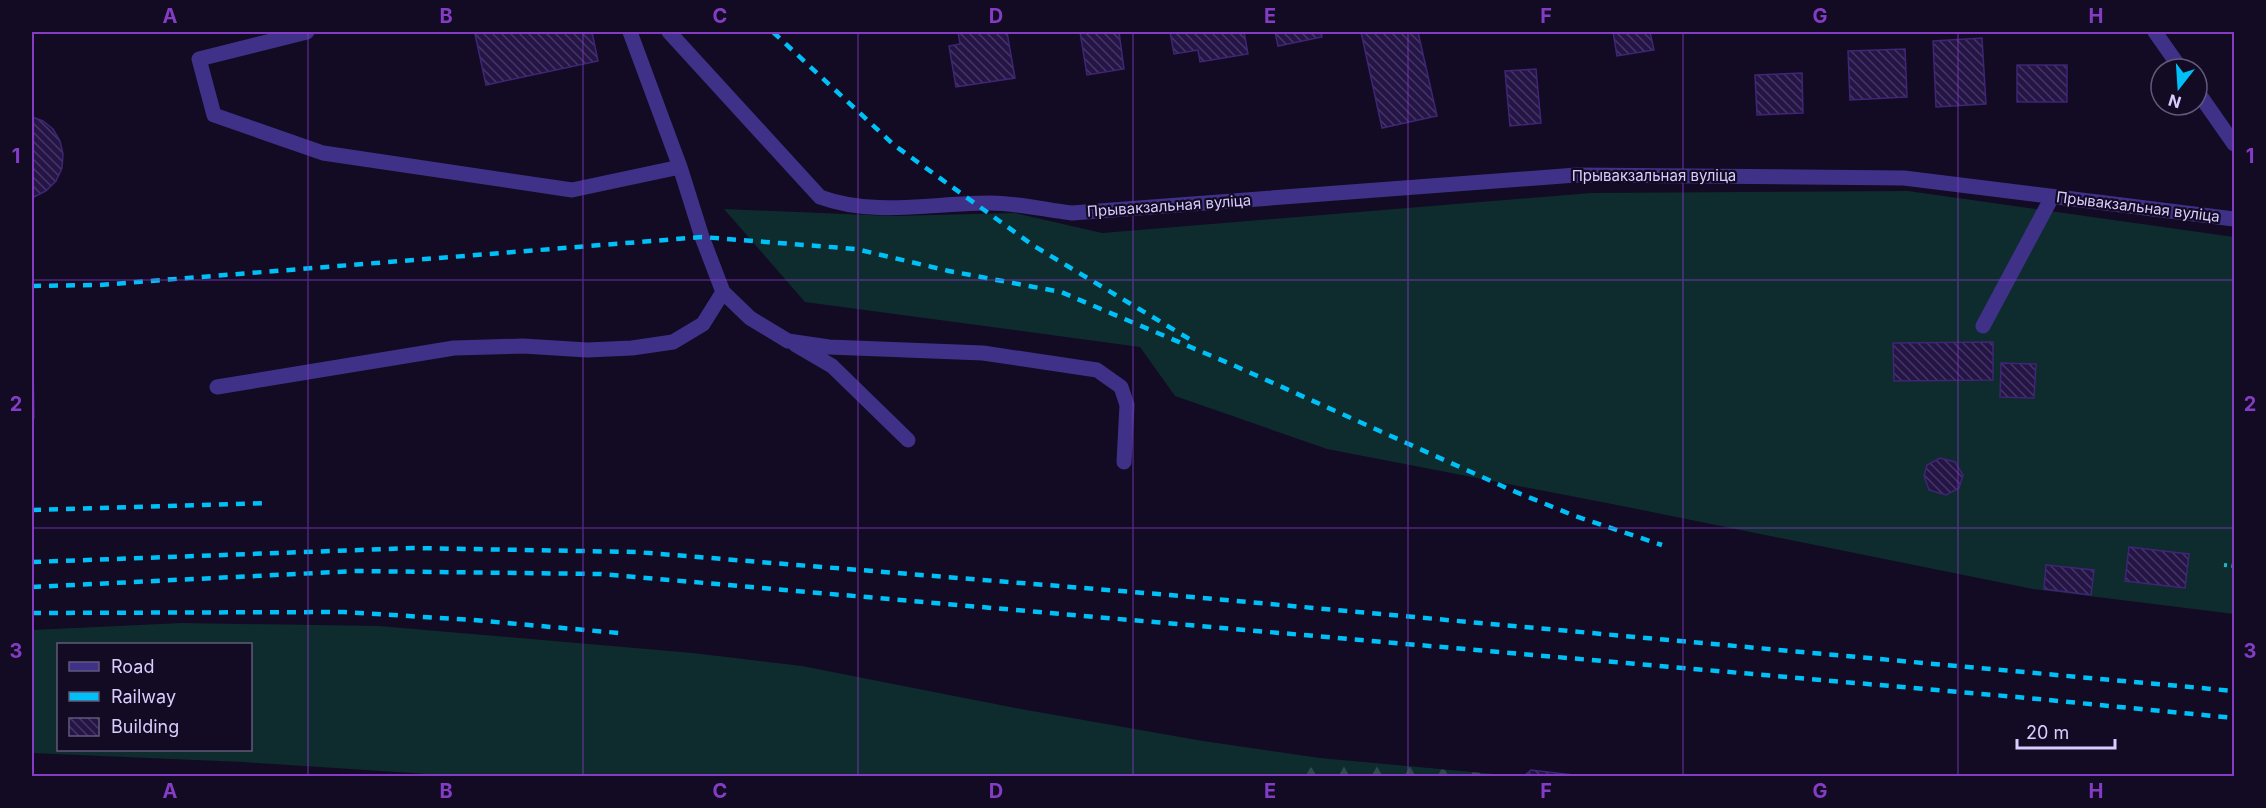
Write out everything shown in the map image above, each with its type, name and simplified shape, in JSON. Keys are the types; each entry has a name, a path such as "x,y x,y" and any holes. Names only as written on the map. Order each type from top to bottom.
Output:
{"street":[{"path":"307,32 200,59 214,115 323,153 572,190 680,167"},
{"path":"630,32 723,292 750,318 832,366 908,440"},
{"name":"Прывакзальная вуліца","path":"669,32 820,197 837,203 867,208 992,203 1072,213 1576,175 1904,178 2235,219"},
{"path":"2155,32 2173,57"},
{"path":"2209,108 2235,144"},
{"path":"1983,326 2052,196"},
{"path":"218,387 454,348 523,346 587,350 632,348 673,342 703,324 723,292"},
{"path":"788,341 829,347 983,353 1096,370 1121,387 1127,405 1124,462"}],"path":[{"path":"2224,565 2235,566"}],"green space":[{"path":"1908,191 2234,237 2234,614 2033,589 1327,449 1175,396 1140,347 805,302 724,209 892,216 1015,213 1102,233 1591,193"},
{"path":"182,623 379,626 693,653 802,666 1021,709 1203,741 1320,758 1497,776 458,776 242,762 32,753 32,630"},
{"path":"1335,760 1496,776 1298,776 1316,765"}],"building":[{"path":"592,32 598,61 486,85 475,34"},
{"path":"958,32 1007,32 1015,78 956,87 949,46 960,44"},
{"path":"1080,32 1119,32 1124,69 1087,75"},
{"path":"1170,32 1244,32 1248,54 1200,62 1198,50 1174,54"},
{"path":"1275,32 1321,32 1322,37 1278,46"},
{"path":"1361,32 1418,32 1437,116 1382,128"},
{"path":"1613,32 1650,32 1654,50 1617,56"},
{"path":"1982,38 1986,104 1936,107 1933,41"},
{"path":"1905,49 1907,97 1850,100 1848,51"},
{"path":"2017,65 2067,65 2067,102 2017,102"},
{"path":"1536,69 1541,123 1510,126 1505,71"},
{"path":"1802,73 1803,113 1757,115 1755,75"},
{"path":"32,117 43,121 53,129 60,141 63,154 62,168 56,181 46,191 32,198"},
{"path":"32,313 34,418 32,418"},
{"path":"1993,342 1993,380 1894,381 1893,343"},
{"path":"2001,363 2036,364 2034,398 2000,397"},
{"path":"1940,458 1955,462 1963,475 1959,488 1946,495 1929,490 1924,476 1927,465"},
{"path":"2129,547 2189,554 2185,588 2125,581"},
{"path":"2046,565 2094,570 2091,595 2044,589"},
{"path":"1531,770 1582,776 1524,776"}],"railway":[{"path":"773,32 894,145 1034,246 1191,340"},
{"path":"32,286 100,285 702,237 856,249 949,271 1061,292 1233,365 1511,490 1575,516 1662,545"},
{"path":"32,510 268,503"},
{"path":"32,562 413,548 636,552 1170,595 2234,691"},
{"path":"32,587 357,571 601,574 2017,697 2234,718"},
{"path":"32,613 344,612 473,620 619,633"}]}
